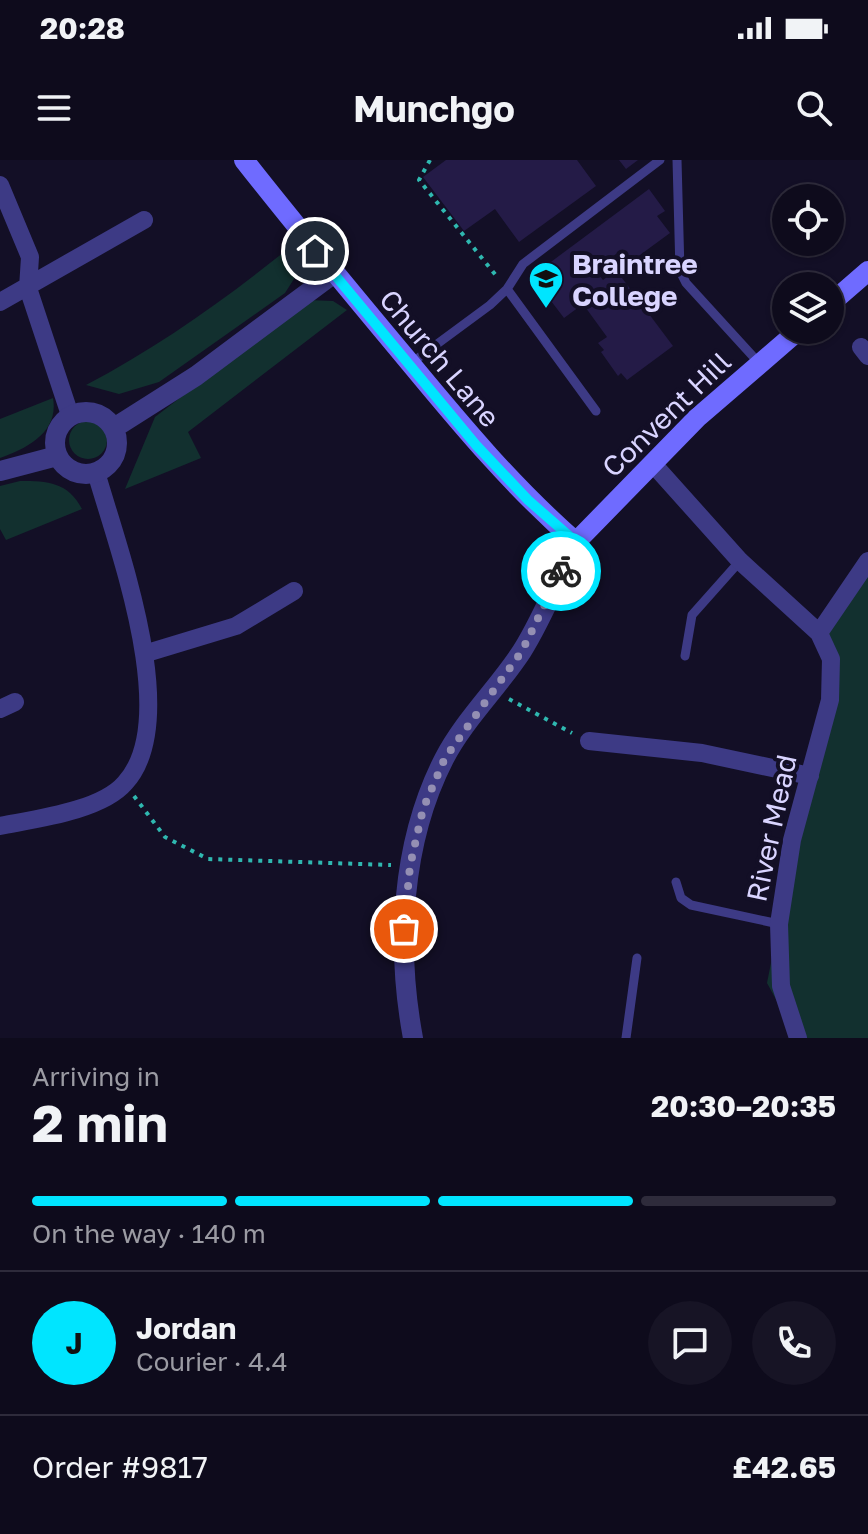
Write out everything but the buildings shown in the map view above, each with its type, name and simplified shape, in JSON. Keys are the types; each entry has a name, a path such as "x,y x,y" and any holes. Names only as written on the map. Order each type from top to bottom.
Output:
{"main road":[{"name":"Church Lane","path":"244,160 333,274 486,456 528,500 576,542"},
{"path":"844,292 868,271"},
{"name":"Convent Hill","path":"576,542 697,418 782,344"}],"street":[{"path":"0,185 30,257 28,288 70,415"},
{"path":"0,302 144,220"},
{"path":"114,428 196,376 333,274"},
{"path":"95,412 114,428 115,454 96,472 74,472 57,456 56,433 70,415 95,412"},
{"path":"0,471 57,456"},
{"name":"River Mead","path":"654,465 740,561 819,633 831,659 833,679 792,840 779,924 781,986 798,1038"},
{"path":"0,826 79,810 125,784 145,749 150,702 147,653 96,472"},
{"path":"413,1038 404,992 410,866 423,809 445,758 528,640 576,542"},
{"path":"819,633 868,561"},
{"path":"147,653 237,633 294,591"},
{"path":"589,741 702,753 810,776"}],"lane":[{"path":"410,364 507,289 523,264 660,160"},
{"path":"677,160 680,271 686,283 759,363"},
{"path":"507,289 596,411"},
{"path":"685,656 692,615 740,561"},
{"path":"676,882 681,898 691,905 779,924"},
{"path":"626,1038 637,958"}],"path":[{"path":"430,160 419,180 507,289"},
{"path":"493,690 589,741"},
{"path":"125,784 165,837 208,859 410,866"}],"green space":[{"path":"294,244 301,268 285,293 159,382 119,394 86,385 193,320"},
{"path":"307,300 333,301 347,310 188,432 201,458 125,489 155,417"},
{"path":"53,398 51,420 39,437 0,458 0,419"},
{"path":"88,421 101,427 107,440 101,453 88,459 75,453 69,440 75,427"},
{"path":"20,481 64,488 82,509 6,540 0,529 0,486"},
{"path":"868,561 868,1038 797,1038 767,983 813,752 830,700 819,633"}],"way so far":[{"path":"404,929 410,866 423,809 445,758 522,651 561,571"}],"place":[{"name":"Braintree College","path":"546,310"}],"route":[{"path":"315,251 476,445 528,500 576,542 561,571"}]}
